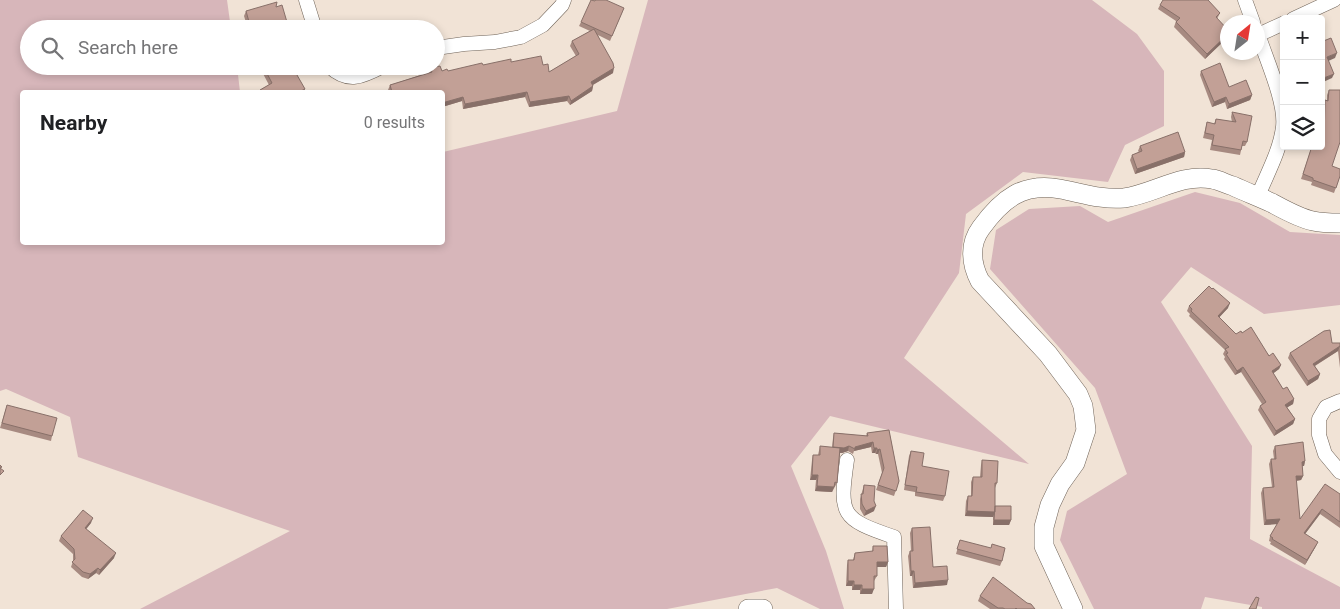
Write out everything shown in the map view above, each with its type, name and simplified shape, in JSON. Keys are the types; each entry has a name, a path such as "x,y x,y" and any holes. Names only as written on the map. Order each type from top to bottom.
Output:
{"main road":[{"path":"1073,609 1044,546 1044,527 1050,505 1075,464 1086,430 1083,406 1078,394 1048,354 980,281 975,272 972,259 973,245 977,234 991,213 1011,196 1038,187 1059,188 1103,199 1121,198 1140,196 1190,177 1200,177 1214,179 1258,196 1297,216 1314,221 1340,223"},
{"path":"748,609 764,609"}],"street":[{"path":"306,0 312,20"},
{"path":"445,47 495,42 521,37 542,25 562,5 564,0"},
{"path":"1245,0 1250,15"},
{"path":"1302,15 1334,0"},
{"path":"1265,31 1280,25"},
{"path":"1258,196 1279,145 1283,126 1279,96 1265,55"},
{"path":"341,75 350,78 366,75"},
{"path":"1340,402 1326,407 1319,419 1319,435 1325,454 1340,472"},
{"path":"847,460 842,494 846,510 855,521 863,526 894,537 896,609"}],"shaded area":[{"path":"0,0 227,0 230,20 20,20 20,75 238,75 240,90 20,90 20,245 445,245 445,152 617,111 648,0 1092,0 1137,34 1164,71 1164,126 1125,145 1108,182 1023,172 966,214 959,273 904,358 1029,464 830,416 791,466 826,551 844,609 820,609 777,588 667,609 140,609 290,531 78,457 70,417 6,389 0,391"},
{"path":"1195,192 1240,203 1290,232 1340,235 1340,305 1264,314 1191,267 1161,302 1252,446 1250,539 1340,587 1340,609 1262,609 1262,607 1205,597 1201,609 1094,609 1060,540 1067,511 1127,474 1095,388 990,269 996,230 1029,209 1080,206 1108,222"}],"building":[{"path":"591,0 606,0 624,8 612,36 581,22"},
{"path":"1163,0 1208,0 1220,13 1216,17 1220,21 1220,42 1207,54 1176,22 1180,18 1160,5"},
{"path":"277,2 276,7 282,5 286,20 248,20 246,11"},
{"path":"594,29 614,68 591,82 593,86 571,101 569,96 530,102 527,92 465,104 463,97 445,102 445,90 391,90 390,85 422,75 445,75 445,70 447,69 448,71 482,63 483,65 511,59 511,62 541,56 543,65 548,64 549,72 579,54 572,41"},
{"path":"1331,38 1337,53 1327,57 1334,74 1325,77 1325,60 1325,40"},
{"path":"1220,63 1229,87 1246,80 1252,95 1229,104 1226,97 1214,102 1201,71"},
{"path":"268,75 297,75 305,89 260,90 272,83"},
{"path":"1329,90 1340,90 1340,142 1332,166 1340,169 1336,188 1313,180 1313,178 1303,174 1311,150 1325,150 1325,100 1328,101"},
{"path":"1232,112 1252,116 1247,142 1243,141 1241,150 1212,145 1214,135 1205,133 1207,122 1215,124 1216,119 1236,122"},
{"path":"1178,132 1185,152 1137,169 1132,155 1142,151 1140,146"},
{"path":"1209,286 1230,303 1218,316 1236,334 1241,331 1242,333 1251,327 1269,356 1273,353 1281,365 1272,371 1283,389 1287,387 1294,399 1285,405 1295,419 1276,431 1260,406 1266,402 1243,367 1237,371 1226,354 1228,353 1225,349 1229,347 1191,311 1192,309 1189,306"},
{"path":"1330,330 1332,343 1340,343 1340,346 1313,364 1320,374 1308,381 1290,353 1324,331"},
{"path":"7,405 57,418 52,436 2,423"},
{"path":"889,430 899,481 896,491 878,485 884,468 880,449 874,448 873,442 855,447 855,449 849,446 844,448 833,447 834,433 868,436 867,433"},
{"path":"1303,442 1305,461 1302,462 1303,476 1296,476 1300,519 1325,484 1340,494 1340,522 1322,509 1304,533 1318,542 1307,560 1270,536 1280,519 1266,520 1263,488 1274,487 1271,459 1276,459 1275,446"},
{"path":"820,446 840,448 837,483 835,482 834,487 817,486 818,475 812,475 813,455 820,455"},
{"path":"911,451 924,453 922,466 949,471 945,496 916,492 917,487 905,485"},
{"path":"982,460 998,461 997,483 995,483 995,512 967,511 968,496 972,496 973,477 982,477"},
{"path":"864,485 875,486 874,501 876,506 866,511 862,504 861,494 863,494"},
{"path":"995,506 1011,506 1011,520 994,520"},
{"path":"83,510 93,518 85,528 116,553 100,570 98,568 90,574 83,572 72,562 75,559 74,549 61,536"},
{"path":"930,527 933,567 947,566 948,580 915,583 914,571 911,571 910,551 913,551 912,528"},
{"path":"960,540 991,548 992,544 1005,548 1002,561 957,549"},
{"path":"873,546 887,546 888,562 877,562 877,576 874,576 874,589 862,589 862,585 854,585 854,581 848,581 848,560 854,560 855,553 873,551"},
{"path":"993,577 1027,603 1031,604 1035,609 998,608 980,596"},
{"path":"1256,597 1259,598 1256,609 1249,609"}]}
